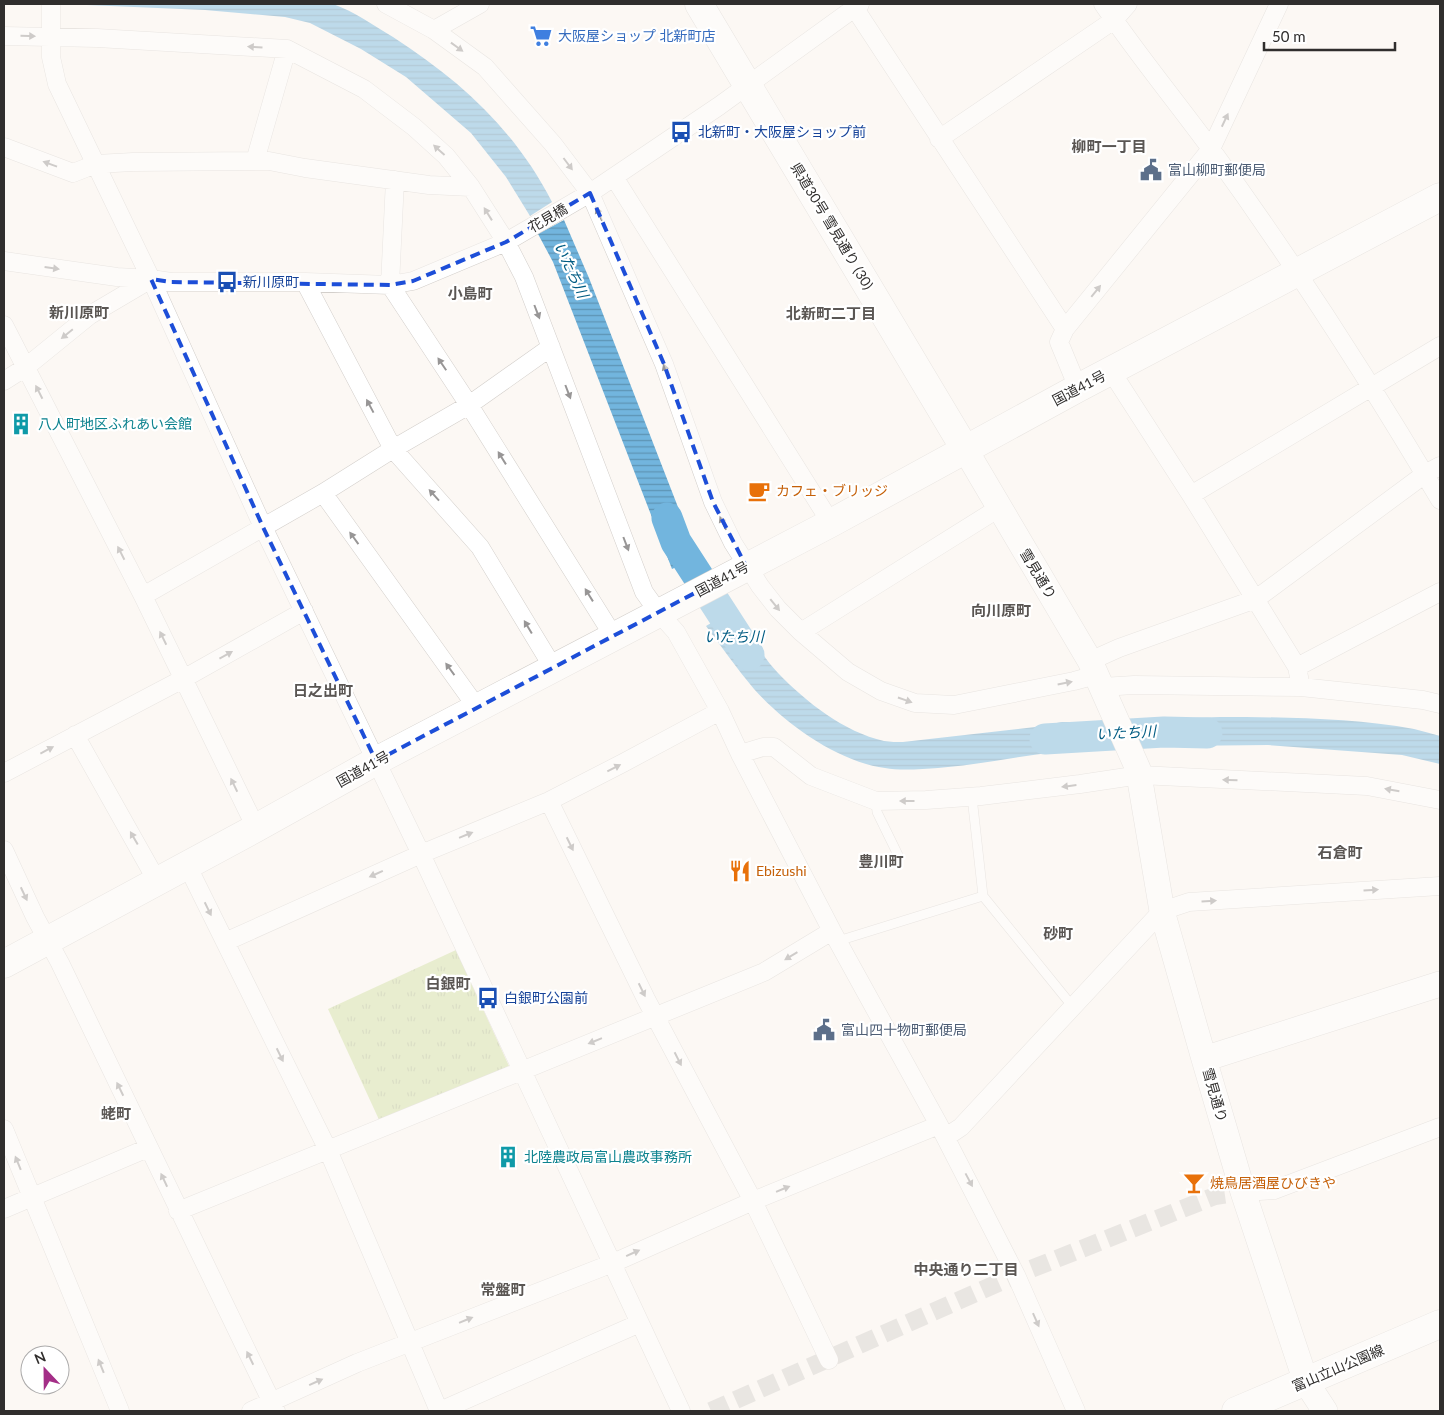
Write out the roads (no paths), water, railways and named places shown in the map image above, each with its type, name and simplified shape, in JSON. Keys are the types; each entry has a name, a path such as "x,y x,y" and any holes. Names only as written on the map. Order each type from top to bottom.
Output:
{"main road":[{"name":"県道30号 雪見通り (30)","path":"699,4 965,449"},
{"name":"国道41号","path":"4,964 376,761 831,522 1078,388 1440,196"},
{"name":"富山立山公園線","path":"1236,1411 1440,1324"}],"street":[{"path":"51,4 51,57 57,84 151,279 263,527 421,854 681,1411"},
{"path":"386,4 434,30 485,67 553,144 590,193 664,364 713,502 742,568 801,632 848,672 881,692 915,703 954,706 1074,681 1099,681 1134,685 1301,687 1423,700 1440,704"},
{"path":"434,30 480,4"},
{"path":"1103,4 1211,149 1298,273 1371,386 1433,470 1440,500"},
{"path":"939,139 1114,20 1128,4"},
{"path":"1078,388 1059,342 1065,329 1211,149 1279,4"},
{"path":"855,5 939,139 1065,329"},
{"name":"花見橋","path":"4,261 117,277 171,282 304,282 390,285 413,281 506,242 590,193 719,106 855,5"},
{"path":"4,36 52,32 288,49 364,89 414,127 446,156 471,187 506,242 524,277 644,592 658,613 676,632 720,711 740,754 835,936 942,1131 1016,1275 1076,1411"},
{"path":"255,161 288,49"},
{"path":"4,148 73,173 96,164 269,161 429,185 471,187"},
{"path":"614,177 831,522"},
{"path":"395,180 390,285 469,404 614,637"},
{"path":"4,380 26,367 90,316 151,279"},
{"path":"304,282 393,449 480,547 554,668"},
{"path":"4,325 143,596 256,828"},
{"path":"1191,495 1440,346"},
{"path":"143,596 322,493 469,404 551,347"},
{"path":"1111,371 1191,495 1297,667 1301,687"},
{"name":"雪見通り","path":"965,449 1099,681 1139,772 1162,911 1204,1059 1243,1192 1306,1382 1325,1411"},
{"path":"1099,681 1118,648 1256,599 1433,470"},
{"path":"322,493 478,709"},
{"path":"801,632 999,508"},
{"path":"1297,667 1440,592"},
{"path":"4,773 183,679 304,612"},
{"path":"225,942 421,854 549,800 720,711"},
{"path":"76,736 158,881"},
{"path":"740,754 774,747 811,776 876,801 972,797 1080,784 1139,772 1367,786 1440,800"},
{"path":"549,800 656,1016 753,1201 829,1360"},
{"path":"4,850 274,1407"},
{"path":"187,865 328,1150 440,1411 640,1323"},
{"path":"251,1411 274,1407 357,1363 612,1262 753,1201 942,1131 961,1126 1162,911 1189,902 1440,886"},
{"path":"178,1211 764,972 835,936"},
{"path":"1204,1059 1440,986"},
{"path":"1243,1192 1274,1190 1440,1127"},
{"path":"4,1129 120,1411"},
{"path":"4,1209 148,1148"}],"lane":[{"path":"972,797 983,896 1073,1007"},
{"path":"876,801 877,812 898,855"},
{"path":"835,936 983,896"}],"water":[{"name":"いたち川","path":"63,4 333,4 341,7 364,19 418,54 441,71 484,109 521,152 552,202 530,216 506,177 471,133 406,77 361,49 310,23 285,17 205,10"},
{"name":"いたち川","path":"564,220 589,278 697,556 690,559 687,557 682,558 683,564 672,569 553,262 538,234"},
{"name":"いたち川","path":"736,609 766,658 789,684 826,714 854,731 869,737 884,741 903,742 1035,727 1062,722 1081,722 1092,749 1053,752 957,766 912,769 885,768 849,758 831,750 781,715 754,689 706,626 718,619 720,623 727,619 725,615"},
{"name":"いたち川","path":"1220,717 1342,720 1414,729 1440,736 1440,764 1402,755 1268,745 1170,746 1159,719"}],"waterway":[{"name":"いたち川","path":"667,518 676,542 749,655"},
{"name":"いたち川","path":"1045,739 1164,732 1207,733"}],"tunnel":[{"path":"711,1411 1016,1275 1215,1196 1243,1192"}],"place":[{"name":"大阪屋ショップ 北新町店","path":"541,36"},
{"name":"北新町・大阪屋ショップ前","path":"681,132"},
{"name":"富山柳町郵便局","path":"1151,170"},
{"name":"新川原町","path":"227,282"},
{"name":"八人町地区ふれあい会館","path":"21,424"},
{"name":"カフェ・ブリッジ","path":"759,491"},
{"name":"Ebizushi","path":"740,871"},
{"name":"白銀町公園前","path":"488,998"},
{"name":"富山四十物町郵便局","path":"824,1030"},
{"name":"北陸農政局富山農政事務所","path":"508,1157"},
{"name":"焼鳥居酒屋ひびきや","path":"1194,1183"}],"district":[{"name":"柳町一丁目","path":"1109,147"},
{"name":"小島町","path":"470,294"},
{"name":"新川原町","path":"79,313"},
{"name":"北新町二丁目","path":"831,314"},
{"name":"向川原町","path":"1001,611"},
{"name":"日之出町","path":"323,691"},
{"name":"石倉町","path":"1340,853"},
{"name":"豊川町","path":"881,862"},
{"name":"砂町","path":"1058,934"},
{"name":"白銀町","path":"448,984"},
{"name":"蛯町","path":"116,1114"},
{"name":"中央通り二丁目","path":"966,1270"},
{"name":"常盤町","path":"503,1290"}]}
